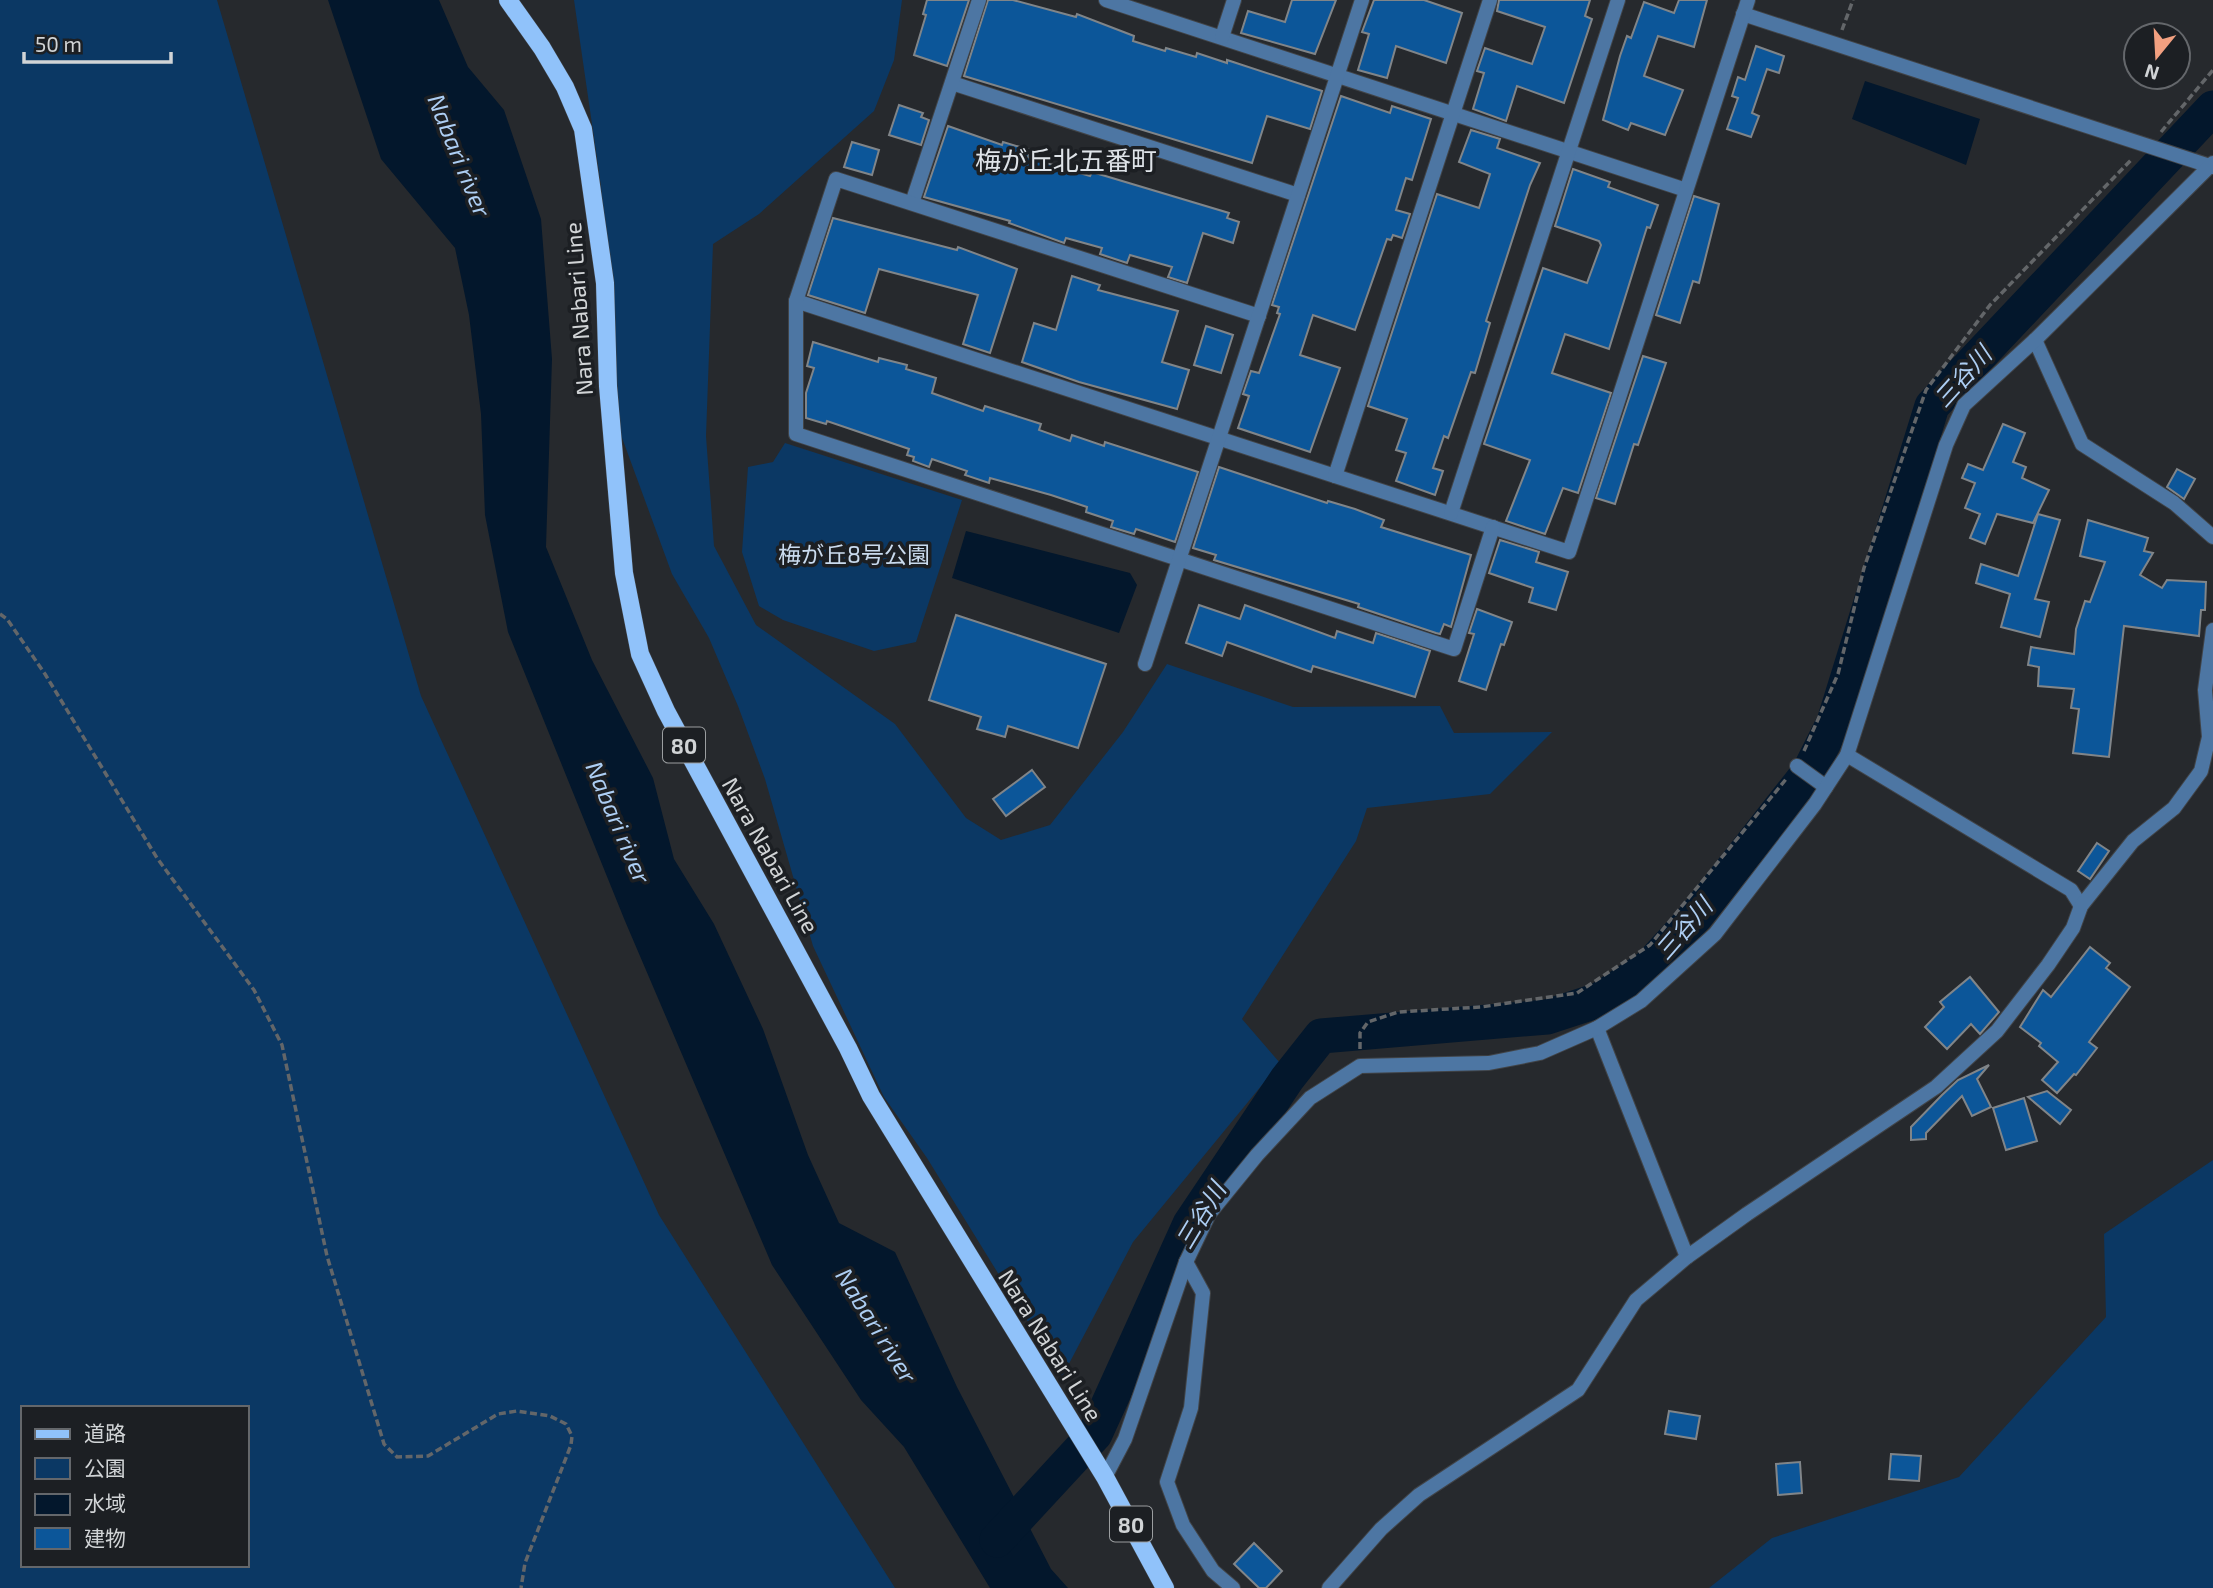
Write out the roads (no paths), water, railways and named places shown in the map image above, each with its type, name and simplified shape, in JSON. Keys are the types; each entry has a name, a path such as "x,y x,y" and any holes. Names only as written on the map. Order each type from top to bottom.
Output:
{"main road":[{"name":"Nara Nabari Line","path":"508,0 554,68 583,129 605,283 608,386 624,573 640,654 666,711 848,1048 871,1096 1105,1477 1166,1588"}],"street":[{"path":"912,203 979,0"},
{"path":"1107,0 1569,149 1686,190"},
{"path":"1222,37 1234,0"},
{"path":"1145,664 1362,0"},
{"path":"1335,476 1490,0"},
{"path":"1451,513 1618,0"},
{"path":"796,301 1569,552 1745,7 1837,45 2212,166"},
{"path":"952,83 1298,195"},
{"path":"1105,1477 1125,1439 1186,1262 1209,1214 1256,1155 1310,1098 1360,1066 1489,1063 1540,1053 1597,1028 1641,1001 1715,934 1847,755 1946,445 1964,404 2035,340 2212,166"},
{"path":"1259,316 836,179 796,301 796,434 1454,649 1493,527"},
{"path":"2035,340 2082,444 2174,503 2213,537"},
{"path":"1329,1588 1381,1529 1419,1495 1578,1390 1636,1300 1687,1257 1936,1087 1997,1031 2073,928 2081,906 2133,841 2174,808 2201,771 2208,737 2205,690 2213,630"},
{"path":"1847,755 2071,890 2081,906"},
{"path":"1799,768 1825,786"},
{"path":"1597,1028 1687,1257"},
{"path":"1186,1262 1203,1293 1191,1408 1174,1453 1167,1482 1183,1525 1213,1571 1233,1588"}],"water":[{"name":"Nabari river","path":"328,0 439,0 468,67 504,110 541,219 552,359 546,547 592,660 653,778 674,859 714,924 763,1029 808,1155 839,1223 895,1252 957,1387 1051,1569 1068,1588 990,1588 904,1447 861,1400 772,1265 625,921 508,632 485,515 481,414 469,315 455,248 381,159"},
{"path":"1865,81 1980,119 1966,165 1852,119"},
{"path":"966,531 1130,573 1137,585 1119,633 952,578"}],"waterway":[{"name":"三谷川","path":"997,1540 1095,1434 1190,1224 1287,1079 1321,1036 1547,1017 1599,1000 1649,967 1696,916 1809,772 1834,722 1932,406 2213,108"}],"district":[{"name":"梅が丘北五番町","path":"1066,159"}],"park label":[{"name":"梅が丘8号公園","path":"854,554"}]}
